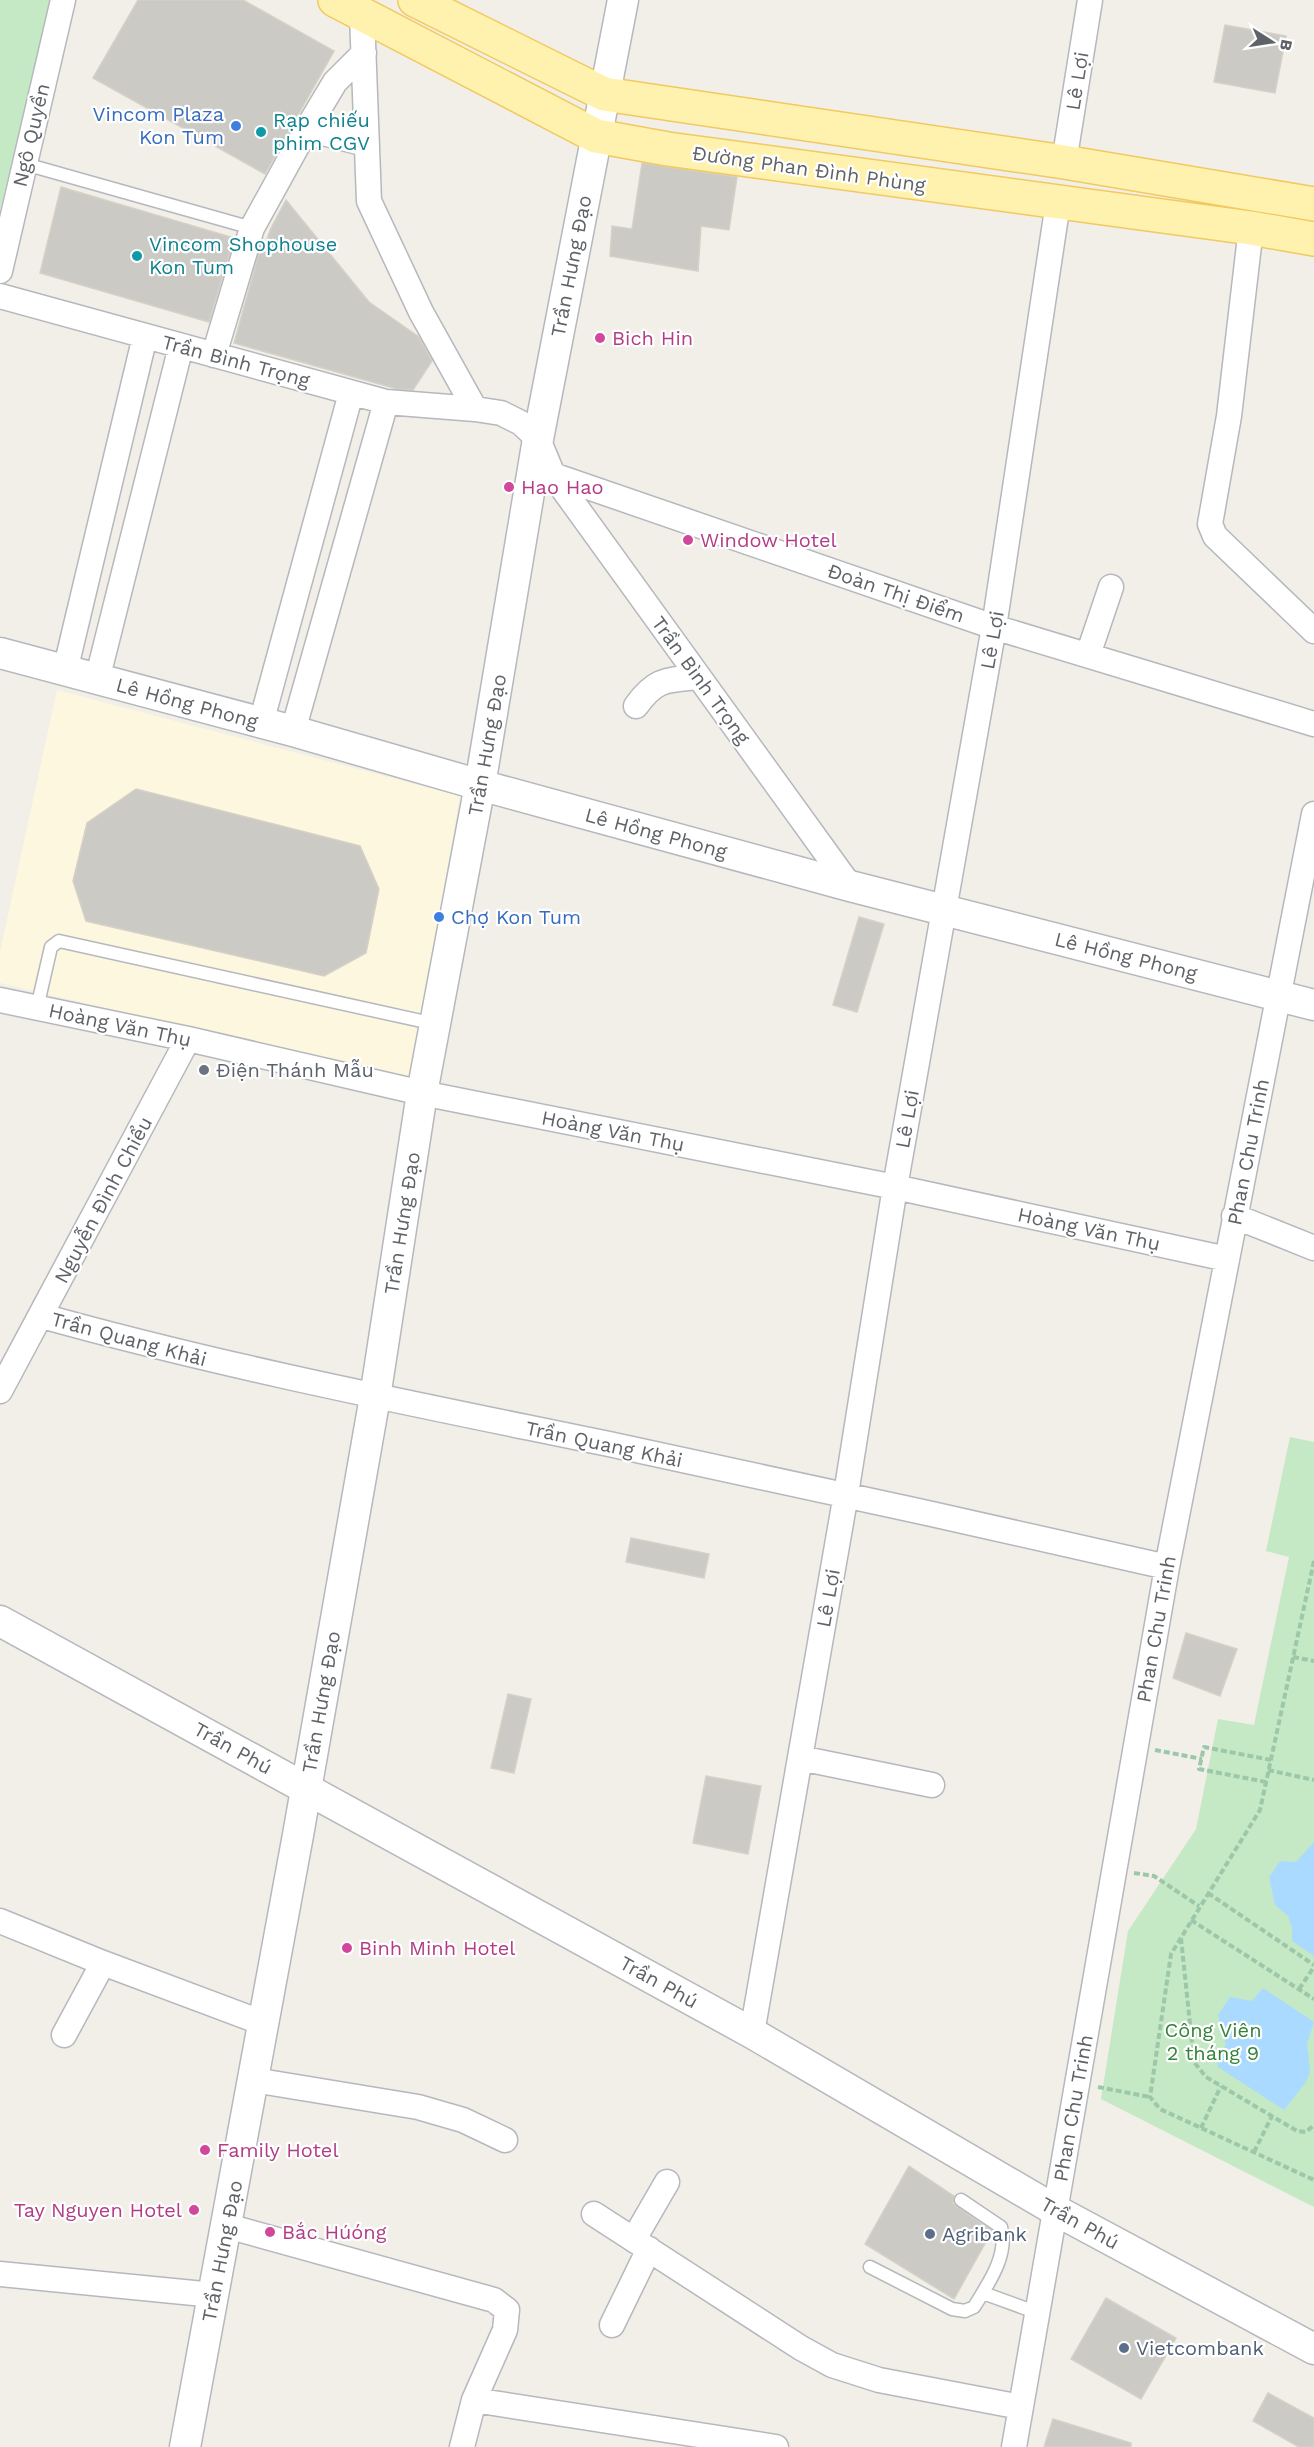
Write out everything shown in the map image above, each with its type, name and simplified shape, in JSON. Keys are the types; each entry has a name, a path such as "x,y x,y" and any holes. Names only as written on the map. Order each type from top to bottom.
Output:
{"main road":[{"path":"415,0 604,94 1064,162 1314,204"},
{"name":"Đường Phan Đình Phùng","path":"349,7 596,136 668,149 1251,228 1314,239"}],"street":[{"name":"Ngô Quyền","path":"0,271 63,0"},
{"name":"Trần Hưng Đạo","path":"185,2447 254,2080 262,2023 375,1397 422,1093 480,785 538,439 623,0"},
{"name":"Lê Lợi","path":"1064,162 1090,0"},
{"path":"349,7 363,52 369,201 421,312 475,409"},
{"path":"214,355 252,228 335,82 363,52"},
{"path":"301,139 323,134 366,144"},
{"name":"Lê Lợi","path":"752,2033 846,1494 895,1186 994,627 1058,203"},
{"path":"1251,228 1229,416 1210,524 1215,536 1314,631"},
{"name":"Trần Bình Trọng","path":"0,296 386,402 501,413 521,423 538,439"},
{"path":"65,671 145,336"},
{"path":"97,680 181,346"},
{"path":"261,723 351,393"},
{"path":"293,731 386,402"},
{"path":"538,439 553,475"},
{"name":"Trần Bình Trọng","path":"553,475 850,886"},
{"name":"Đoàn Thị Điểm","path":"553,475 994,627 1314,724"},
{"path":"1088,655 1112,587"},
{"name":"Lê Hồng Phong","path":"0,653 293,731 480,785 850,886 1280,994 1314,1005"},
{"path":"636,706 647,690 657,683 699,678"},
{"name":"Phan Chu Trinh","path":"1014,2447 1167,1567 1314,814"},
{"name":"Hoàng Văn Thụ","path":"0,1000 422,1093 895,1186 1227,1259"},
{"name":"Nguyễn Đình Chiểu","path":"0,1391 188,1040"},
{"path":"1234,1216 1314,1248"},
{"name":"Trần Quang Khải","path":"42,1316 147,1345 375,1397 846,1494 1167,1567"},
{"name":"Trần Phú","path":"0,1621 752,2033 1055,2210 1314,2349"},
{"path":"800,1758 932,1785"},
{"path":"0,1921 262,2023"},
{"path":"64,2035 103,1963"},
{"path":"254,2080 418,2107 463,2120 506,2140"},
{"path":"612,2325 641,2244 668,2182"},
{"path":"594,2214 801,2348 832,2365 879,2380 1021,2407"},
{"path":"227,2226 502,2304 507,2310 505,2330 474,2400 462,2447"},
{"path":"0,2274 214,2295"},
{"path":"474,2400 776,2447"}],"lane":[{"path":"25,164 252,228"},
{"path":"37,1008 51,947 59,941 435,1024"},
{"path":"870,2267 952,2308 965,2311 974,2307 1003,2250 1004,2239 1001,2227 961,2200"},
{"path":"983,2293 1038,2313"}],"path":[{"path":"1150,2097 1171,1954 1260,1810 1314,1561"},
{"path":"1293,1657 1314,1661"},
{"path":"1136,1746 1202,1759"},
{"path":"1266,1782 1199,1769 1204,1747 1270,1760"},
{"path":"1268,1770 1314,1780"},
{"path":"1114,1869 1154,1876 1199,1906"},
{"path":"1208,1893 1314,1966 1299,1989"},
{"path":"1191,1920 1314,1999"},
{"path":"1181,1936 1194,2062 1206,2077 1297,2131 1306,2132 1314,2125"},
{"path":"1077,2083 1150,2097 1160,2109 1314,2180"},
{"path":"1202,2128 1221,2086"},
{"path":"1254,2152 1272,2116"}],"shaded area":[{"name":"Chợ Kon Tum","path":"57,690 460,796 411,1080 0,983 0,952"}],"green space":[{"path":"0,0 51,0 0,210"},
{"name":"Công Viên 2 tháng 9","path":"1290,1437 1314,1442 1314,2207 1101,2099 1128,1931 1196,1829 1218,1719 1254,1725 1289,1557 1266,1551"}],"water":[{"path":"1314,1842 1314,1956 1292,1941 1292,1928 1288,1916 1275,1905 1269,1877 1280,1861 1296,1862"},
{"path":"1263,1988 1314,2022 1307,2044 1310,2072 1306,2082 1284,2110 1218,2067 1217,2058 1226,2045 1218,2015 1230,1997 1252,2001"}],"building":[{"name":"Vincom Plaza Kon Tum","path":"138,0 243,0 334,51 265,174 93,78"},
{"path":"1225,25 1286,36 1275,93 1214,82"},
{"path":"642,163 737,177 729,230 701,226 698,271 610,256 612,226 632,229"},
{"name":"Vincom Shophouse Kon Tum","path":"61,187 234,238 209,322 40,273"},
{"path":"286,200 369,302 419,337 432,361 413,390 397,389 234,343 261,246 264,247"},
{"path":"136,789 360,846 379,889 366,953 324,976 86,921 73,881 87,823"},
{"path":"859,917 884,924 857,1012 833,1005"},
{"path":"631,1538 709,1554 704,1578 626,1562"},
{"path":"1186,1633 1237,1649 1220,1696 1173,1678"},
{"path":"508,1694 531,1699 514,1773 491,1768"},
{"path":"706,1776 761,1786 748,1854 693,1843"},
{"name":"Agribank","path":"909,2166 954,2196 953,2203 956,2206 992,2231 954,2299 865,2244"},
{"name":"Vietcombank","path":"1106,2298 1176,2338 1141,2399 1071,2359"},
{"path":"1268,2393 1314,2418 1314,2447 1299,2447 1253,2421"},
{"path":"1053,2419 1131,2443 1131,2447 1044,2447"}],"place":[{"name":"Vincom Plaza Kon Tum","path":"236,126"},
{"name":"Rạp chiếu phim CGV","path":"261,132"},
{"name":"Vincom Shophouse Kon Tum","path":"137,256"},
{"name":"Bich Hin","path":"600,338"},
{"name":"Hao Hao","path":"509,487"},
{"name":"Window Hotel","path":"688,540"},
{"name":"Chợ Kon Tum","path":"439,917"},
{"name":"Điện Thánh Mẫu","path":"204,1070"},
{"name":"Binh Minh Hotel","path":"347,1948"},
{"name":"Family Hotel","path":"205,2150"},
{"name":"Tay Nguyen Hotel","path":"194,2210"},
{"name":"Bắc Húóng","path":"270,2232"},
{"name":"Agribank","path":"930,2234"},
{"name":"Vietcombank","path":"1124,2348"}]}
